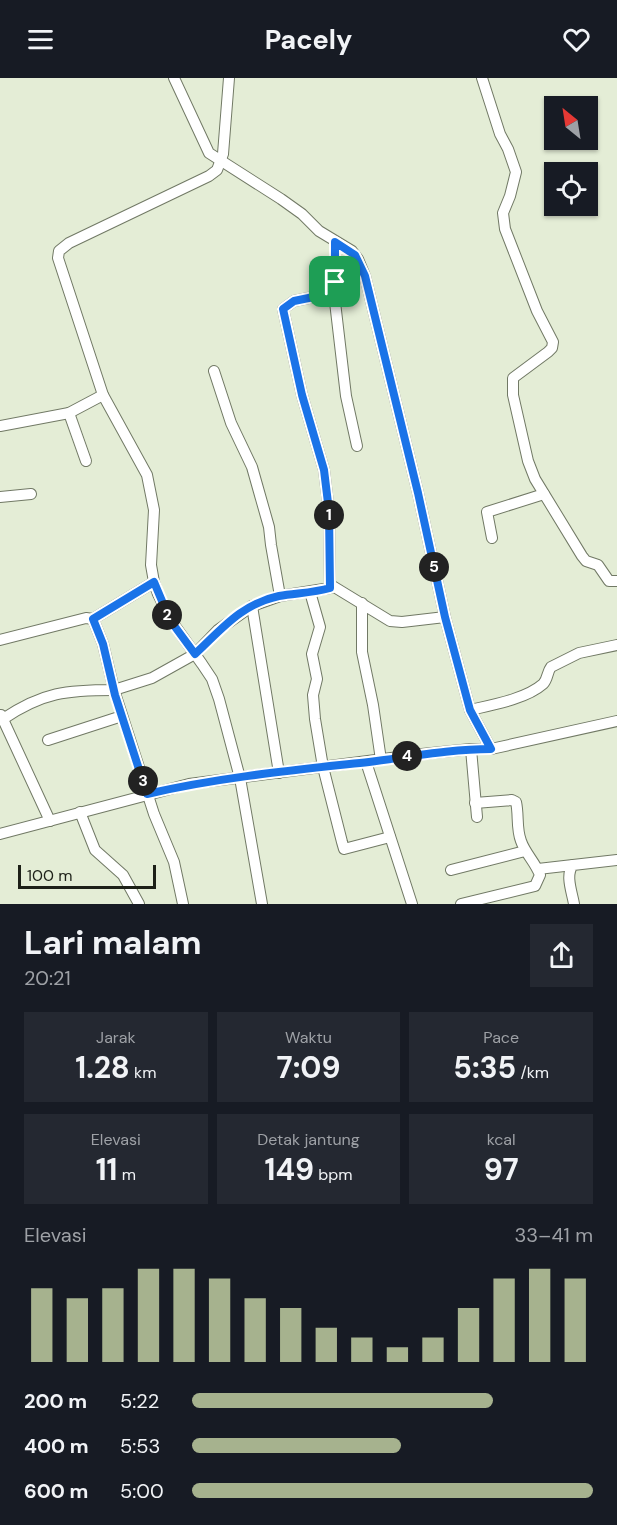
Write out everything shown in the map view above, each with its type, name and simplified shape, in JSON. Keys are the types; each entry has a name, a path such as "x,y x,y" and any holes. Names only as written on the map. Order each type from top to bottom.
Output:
{"street":[{"path":"174,78 209,153 281,199 302,214 319,231 355,255 365,276 418,493 445,617 470,710 491,749"},
{"path":"229,78 222,160 217,170 209,176 69,243 59,251 58,258 103,395 141,463 150,486 154,510 151,564 154,582 170,620 212,679 219,699 240,778 262,904"},
{"path":"482,78 500,134 516,172 503,213 505,229 537,311 553,342 548,352 513,378 512,385 528,461 544,494 582,556 586,561 598,565 609,581 617,581"},
{"path":"331,585 328,558 329,511 324,470 302,395 283,309 294,301 333,293 335,242"},
{"path":"330,294 335,302 346,396 357,446"},
{"path":"214,371 231,423 252,466 269,527 280,596"},
{"path":"0,426 69,413 103,395"},
{"path":"69,413 86,461"},
{"path":"0,496 31,494"},
{"path":"492,538 487,512 544,494"},
{"path":"0,640 86,618 93,619 154,582"},
{"path":"331,585 390,621 402,622 445,617"},
{"path":"50,820 2,715 49,695 68,691 114,690 152,678 195,654 218,630 252,606 280,596 330,588 331,585"},
{"path":"310,592 320,627 312,654 317,679 313,695 314,707 323,767 344,849 390,837"},
{"path":"362,603 362,652 381,760"},
{"path":"252,606 279,773"},
{"path":"93,619 103,644 114,690 147,794 174,862 182,904"},
{"path":"470,710 506,701 540,686 547,679 548,670 551,667 579,653 617,645"},
{"path":"48,740 122,716"},
{"path":"0,834 189,784 471,749 491,749 617,721"},
{"path":"471,749 477,817"},
{"path":"366,762 412,904"},
{"path":"461,904 494,900 535,886 539,880 538,870 525,851 518,830 517,805 514,801 475,803"},
{"path":"80,812 95,850 123,875 139,904"},
{"path":"451,870 525,851"},
{"path":"538,870 617,860"},
{"path":"573,865 569,875 574,904"}],"route":[{"path":"335,242 352,251 365,276 418,493 445,617 470,710 491,749 422,754 189,784 147,794 115,695 103,644 93,619 154,582 170,620 195,654 218,630 260,602 280,596 330,588 329,511 324,470 302,395 283,309 294,301 333,293 335,282 335,242"}]}
